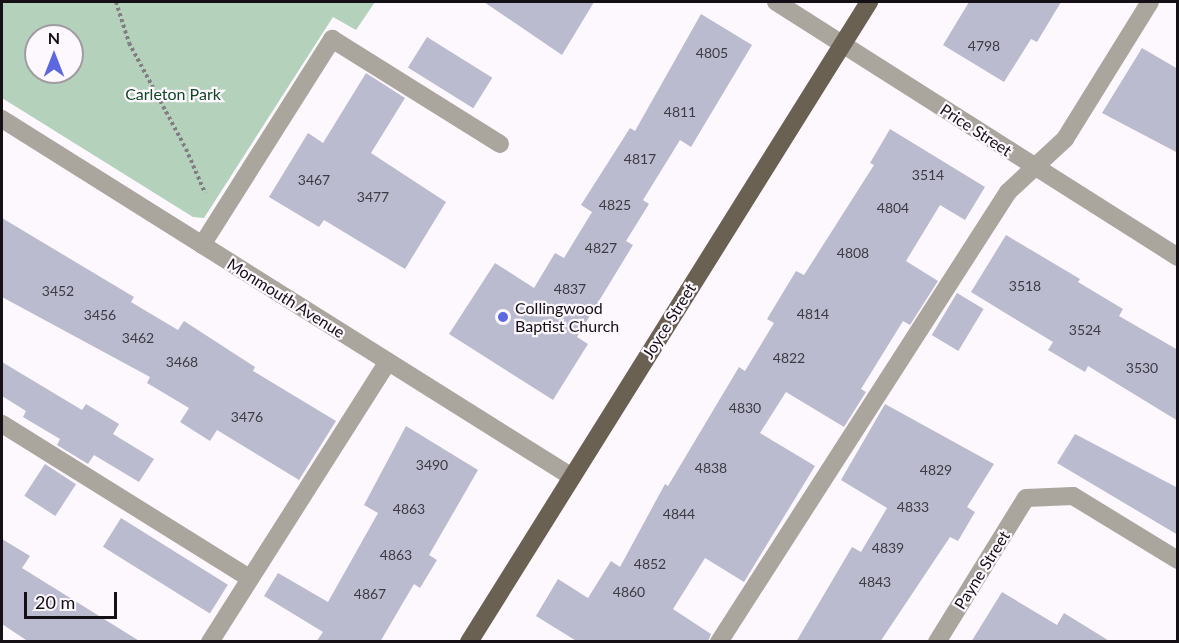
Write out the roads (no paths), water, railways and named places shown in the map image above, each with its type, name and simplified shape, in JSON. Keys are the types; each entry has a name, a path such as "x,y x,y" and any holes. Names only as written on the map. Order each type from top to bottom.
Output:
{"main road":[{"name":"Joyce Street","path":"469,642 869,2"}],"street":[{"name":"Price Street","path":"776,2 1178,256"},
{"path":"719,642 1008,192 1033,166 1065,139 1150,2"},
{"path":"202,245 332,39 500,144"},
{"name":"Monmouth Avenue","path":"2,119 572,477"},
{"path":"210,642 388,362"},
{"path":"2,424 249,578"},
{"name":"Payne Street","path":"937,642 1026,498 1073,496 1178,560"}],"place":[{"name":"Collingwood Baptist Church","path":"503,317"}],"park label":[{"name":"Carleton Park","path":"173,94"}]}
